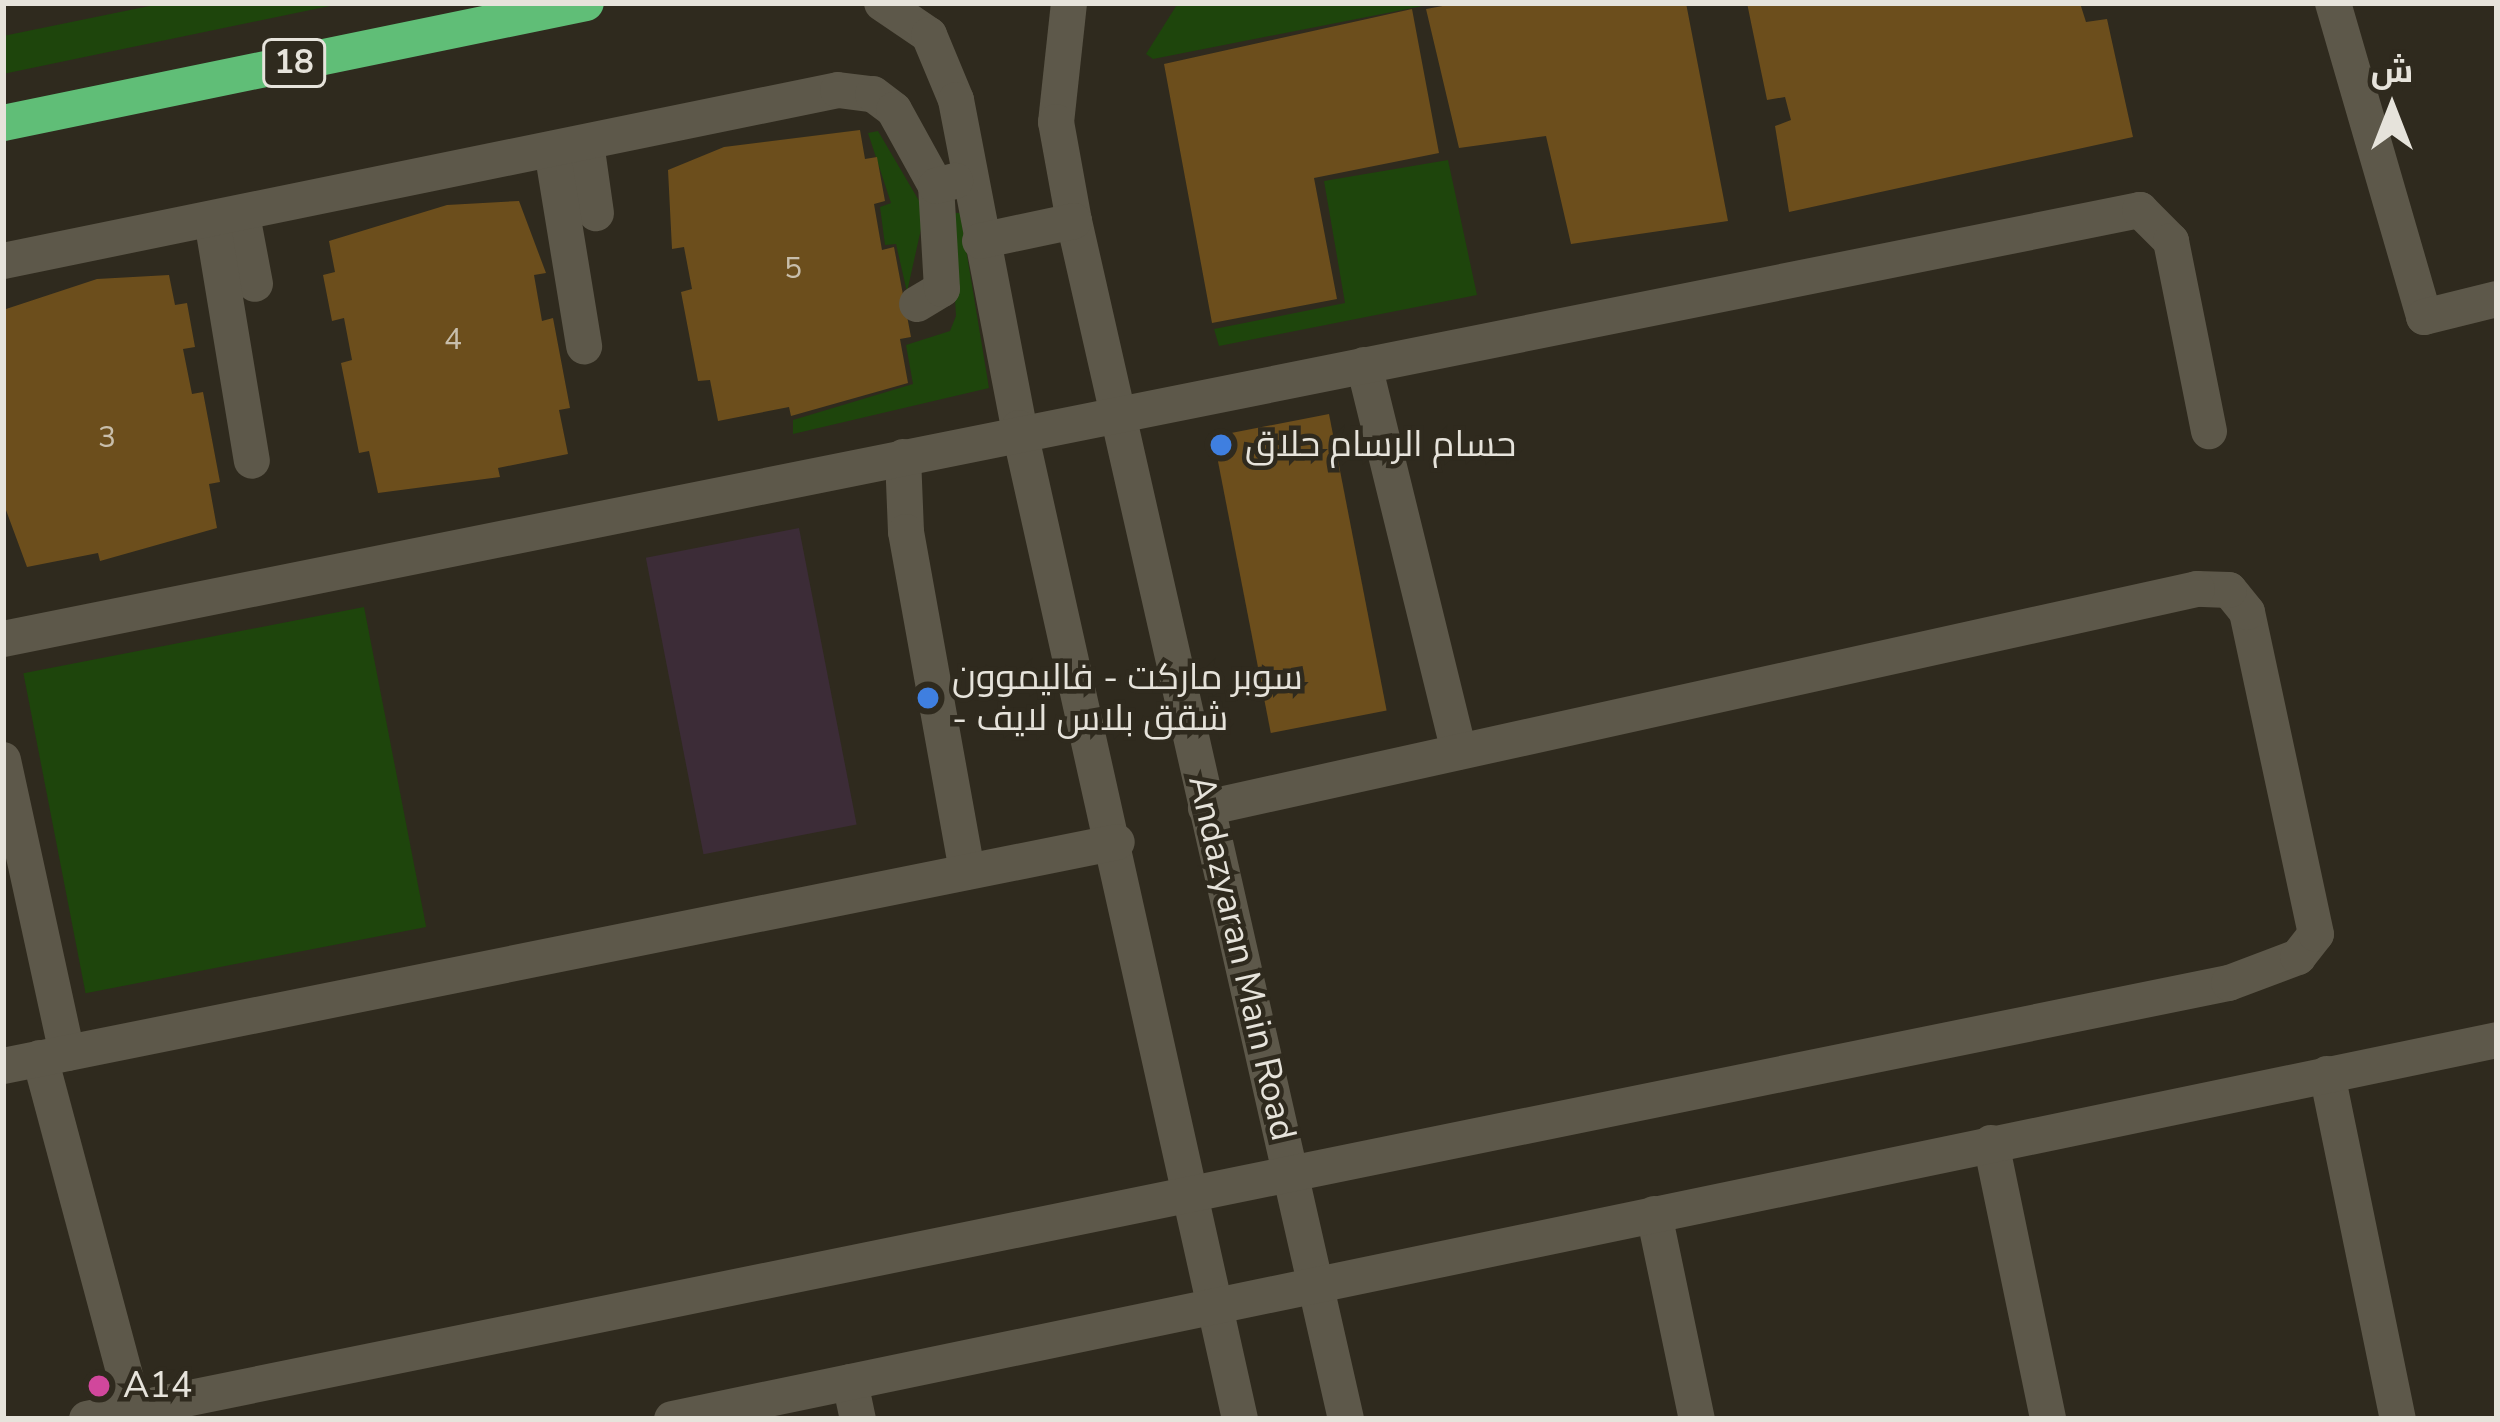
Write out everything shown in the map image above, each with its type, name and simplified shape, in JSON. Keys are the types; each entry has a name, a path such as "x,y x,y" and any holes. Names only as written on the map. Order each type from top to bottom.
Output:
{"highway":[{"name":"18","path":"3,123 586,3"}],"street":[{"path":"881,3 929,35 945,62 953,182 942,289 917,304"},
{"name":"Andazyaran Main Road","path":"1069,3 1056,122 1074,221 1346,1419"},
{"path":"2332,3 2424,317 2497,299"},
{"path":"3,261 838,91 873,94 911,130 953,182 980,241 1018,428 1118,842 1240,1419"},
{"path":"569,147 596,212"},
{"path":"569,147 584,346"},
{"path":"3,639 904,458 1018,428 1364,365 2140,210 2171,242 2209,431"},
{"path":"227,218 255,284"},
{"path":"227,218 253,461"},
{"path":"980,241 1074,221"},
{"path":"1364,365 1459,752"},
{"path":"904,458 907,532 967,872"},
{"path":"87,1419 2230,982 2298,957 2316,934 2247,612 2229,590 2197,589 1206,808"},
{"path":"3,760 53,1055 134,1409"},
{"path":"3,1066 1118,842"},
{"path":"672,1419 2497,1040"},
{"path":"2327,1074 2398,1419"},
{"path":"1991,1143 2048,1419"},
{"path":"1654,1214 1697,1419"},
{"path":"850,1382 858,1419"}],"shaded area":[{"path":"799,528 857,824 703,854 646,558"}],"green space":[{"path":"164,3 344,3 3,74 3,36"},
{"path":"1178,3 1438,3 1153,59 1146,54"},
{"path":"878,131 925,211 907,292 896,244 885,245 880,207 891,203 868,133"},
{"path":"1448,160 1477,295 1219,346 1214,329 1345,303 1324,181"},
{"path":"950,213 960,213 989,388 793,434 793,420 913,384 906,345 950,331 956,316"},
{"path":"364,607 426,927 86,993 23,673"}],"building":[{"path":"1459,3 1686,3 1728,221 1571,244 1546,136 1459,148 1426,9"},
{"path":"1747,3 2080,3 2086,22 2107,19 2133,137 1789,212 1775,126 1791,120 1785,97 1767,100"},
{"path":"1412,9 1439,153 1314,178 1337,299 1212,323 1164,64"},
{"path":"860,130 865,159 877,157 885,201 874,204 882,250 894,247 911,337 900,339 908,383 791,416 789,407 718,421 710,380 698,381 681,292 692,289 684,247 672,249 668,170 724,147"},
{"path":"519,201 546,273 534,275 542,321 553,318 570,408 559,410 568,454 498,468 500,477 378,493 369,451 359,453 341,363 352,360 344,318 332,321 323,275 335,272 329,241 447,205"},
{"path":"169,275 175,305 187,303 195,347 183,349 192,394 203,392 220,482 209,484 217,528 100,561 98,553 27,567 3,502 3,310 97,279"},
{"path":"1329,414 1387,710 1271,733 1213,437"}],"place":[{"name":"حسام الرسام حلاق","path":"1221,445"},
{"name":"سوبر ماركت - فاليموون - شقق بلاس لايف","path":"928,698"},
{"name":"A14","path":"99,1386"}]}
